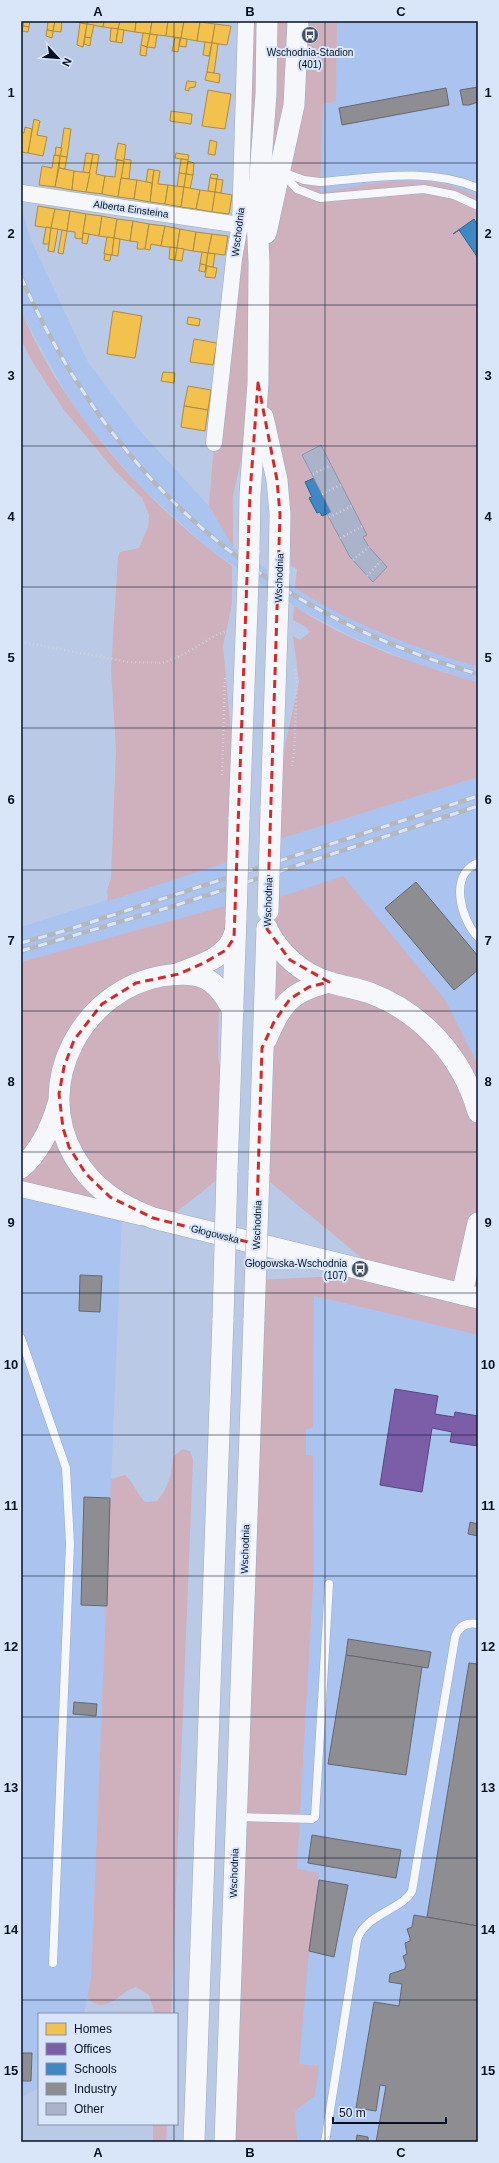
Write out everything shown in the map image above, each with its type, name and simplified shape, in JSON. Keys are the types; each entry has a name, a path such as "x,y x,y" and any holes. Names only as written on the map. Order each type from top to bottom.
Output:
{"street":[{"name":"Wschodnia","path":"246,21 261,170"},
{"name":"Wschodnia","path":"194,2142 250,494 258,383 259,263 257,217 266,94 268,21"},
{"name":"Wschodnia","path":"214,443 234,258 240,225 261,170 294,105 298,21"},
{"name":"Alberta Einsteina","path":"22,193 240,225"},
{"name":"Wschodnia","path":"225,2142 279,573 280,514 277,480 268,443 258,383"},
{"path":"267,920 278,947 290,960 329,982 378,996 400,1008 426,1028 454,1059 465,1077 478,1112"},
{"path":"179,974 208,961 226,950 232,942 236,924"},
{"path":"165,1222 120,1203 101,1190 86,1174 74,1156 65,1138 60,1100 62,1075 67,1058 79,1032 96,1010 114,994 136,983 191,973 208,979 222,990 233,1011"},
{"path":"262,1048 274,1022 290,999 309,987 329,982"},
{"path":"21,1168 35,1153 44,1139 60,1100"},
{"name":"Głogowska","path":"21,1190 122,1215 165,1222 470,1296"},
{"path":"470,1296 478,1223"}],"lane":[{"path":"261,170 304,180 320,182 424,175 459,181 478,188"},
{"path":"261,170 297,189 320,198 424,189 454,195 478,206"},
{"path":"478,863 468,869 464,875 460,894 465,920 478,937"},
{"path":"21,1338 62,1454 67,1481 70,1544 54,1963"},
{"path":"236,1816 312,1819 315,1817 329,1584"},
{"path":"325,2142 357,1940 365,1925 406,1898 412,1891 455,1638 457,1632 465,1624 469,1622 478,1624"}],"path":[{"path":"313,474 331,465"},
{"path":"322,494 342,485"},
{"path":"329,517 352,506"},
{"path":"340,538 363,526"},
{"path":"353,560 369,547"},
{"path":"367,576 381,561"},
{"path":"21,642 129,662 163,663 184,654 218,634 228,631"}],"highlighted area":[{"path":"258,383 277,480 280,514 267,929 290,960 329,982 309,987 290,999 274,1022 262,1048 256,1244 153,1218 110,1197 86,1174 69,1147 63,1128 59,1094 64,1067 74,1040 102,1004 136,983 179,974 204,963 226,950 234,938 250,494"}],"shaded area":[{"path":"252,21 258,21 253,159 250,160"},
{"path":"275,21 289,21 287,89 276,150 271,159"},
{"path":"298,21 337,21 336,101 323,104 320,192 397,181 413,181 447,185 461,189 478,197 478,667 384,634 339,613 295,588 297,569 291,566 290,533 258,384 233,496 233,547 209,506 214,443 243,170 260,170 259,261"},
{"path":"337,21 478,21 478,197 444,184 425,181 320,192 323,104 336,101"},
{"path":"21,208 31,240 88,362 140,431 209,506 233,547 306,595 360,624 390,637 478,667 478,682 414,663 353,637 299,609 209,549 142,488 94,433 68,397 22,313"},
{"path":"21,310 38,346 58,382 82,418 109,452 138,484 169,514 232,566 232,604 223,646 239,819 237,859 108,901 107,891 111,878 116,750 111,669 118,557 120,552 139,548 148,527 149,515 142,498 115,471 64,410 33,363 21,340"},
{"path":"294,606 337,631 383,651 430,668 478,682 478,777 270,842 271,809 299,682 293,636 300,640 310,632 306,627 293,620"},
{"path":"478,777 478,1065 446,1001 268,901 270,842"},
{"path":"237,859 236,903 21,962 21,927"},
{"path":"343,876 446,1001 478,1065 478,1335 314,1296 313,1427 306,1430 306,1455 313,1456 314,1570 297,1869 319,1873 309,1951 299,2064 319,2066 315,2095 295,2111 297,2142 225,2142 255,1280 381,1274 259,1173 268,901"},
{"path":"236,903 236,930 192,976 219,1004 219,1063 228,1083 227,1172 165,1221 21,1189 21,962"},
{"path":"21,1189 122,1215 91,1978 84,2013 38,2013 38,2088 21,2097"},
{"path":"314,1296 478,1335 478,2142 285,2142 297,1869 314,1570 313,1457 306,1455 306,1430 313,1427"},
{"path":"183,1449 190,1451 193,1460 171,2013 155,2013 149,1995 136,1987 112,2002 106,2004 100,2005 87,1998 91,1978 111,1479 125,1475 131,1481 145,1502 157,1501 169,1481 173,1457"},
{"path":"153,2125 167,2125 166,2142 153,2142"}],"building: Homes":[{"path":"24,21 30,21 29,27 23,26"},
{"path":"48,21 55,21 53,31 47,30"},
{"path":"55,21 62,21 61,32 53,31"},
{"path":"72,21 88,21 87,24"},
{"path":"88,21 104,21 103,27 87,24"},
{"path":"104,21 120,21 118,29 103,27"},
{"path":"120,21 136,21 135,32 118,29"},
{"path":"136,21 152,21 150,34 135,32"},
{"path":"152,21 168,21 166,36 150,34"},
{"path":"168,21 184,21 181,38 166,36"},
{"path":"184,21 200,22 197,41 181,38"},
{"path":"200,22 215,24 212,43 197,41"},
{"path":"80,23 87,24 83,47 77,45"},
{"path":"87,24 94,25 91,38 85,37"},
{"path":"215,24 231,26 227,45 212,43"},
{"path":"23,26 29,27 28,32 22,31"},
{"path":"111,28 118,29 116,42 110,41"},
{"path":"118,29 124,30 122,43 116,42"},
{"path":"47,30 53,31 52,38 46,36"},
{"path":"143,33 150,34 147,47 141,45"},
{"path":"150,34 157,35 155,48 147,47"},
{"path":"85,37 91,38 90,46 84,44"},
{"path":"175,38 180,38 178,52 172,51"},
{"path":"181,38 187,39 186,47 179,46"},
{"path":"205,42 212,43 209,56 203,55"},
{"path":"212,43 218,44 214,73 207,72"},
{"path":"141,45 147,47 146,56 140,55"},
{"path":"207,72 220,74 219,83 205,80"},
{"path":"187,81 196,82 195,87 189,88 189,91 185,90"},
{"path":"208,90 231,94 225,129 202,126"},
{"path":"171,111 192,114 191,124 170,121"},
{"path":"34,119 40,121 37,135 47,137 43,156 28,153"},
{"path":"25,127 32,129 28,153 21,152 21,133 24,133"},
{"path":"64,128 71,129 67,157 60,156"},
{"path":"210,140 217,142 215,155 208,154"},
{"path":"118,143 126,145 124,161 115,159"},
{"path":"56,147 62,148 60,156 55,155"},
{"path":"86,153 93,154 90,173 83,172"},
{"path":"176,153 189,155 188,160 175,158"},
{"path":"93,154 99,155 96,174 105,176 102,194 86,192"},
{"path":"54,155 60,156 55,187 39,185 42,166 52,168"},
{"path":"60,156 67,157 65,169 59,168"},
{"path":"124,159 131,160 129,179 121,178"},
{"path":"181,159 188,160 186,174 179,173"},
{"path":"117,160 124,161 118,197 102,194 105,176 115,177"},
{"path":"188,161 194,163 193,175 186,174"},
{"path":"59,168 74,171 72,190 55,187"},
{"path":"148,169 154,170 152,183 146,182"},
{"path":"154,170 160,171 158,184 168,185 165,204 150,202"},
{"path":"74,171 90,173 86,192 72,190"},
{"path":"179,173 186,174 184,187 177,187"},
{"path":"186,174 193,175 190,189 184,187"},
{"path":"211,174 218,175 217,179 210,178"},
{"path":"121,178 137,180 134,199 118,197"},
{"path":"210,178 217,179 215,192 208,191"},
{"path":"217,179 223,180 221,193 215,192"},
{"path":"137,180 152,183 150,202 134,199"},
{"path":"168,185 184,187 181,207 165,204"},
{"path":"184,187 200,190 196,209 181,207"},
{"path":"200,190 215,192 212,212 196,209"},
{"path":"215,192 232,195 229,214 212,212"},
{"path":"38,206 55,209 51,228 35,226"},
{"path":"55,209 70,211 67,231 51,228"},
{"path":"70,211 86,214 82,239 75,238 75,232 67,231"},
{"path":"86,214 102,216 99,236 83,233"},
{"path":"102,216 117,219 114,238 99,236"},
{"path":"117,219 133,221 130,241 114,238"},
{"path":"133,221 149,224 145,249 137,249 138,242 130,241"},
{"path":"149,224 165,226 161,246 151,244 150,250 145,249"},
{"path":"165,226 180,229 177,248 161,246"},
{"path":"46,227 51,228 49,244 43,244"},
{"path":"51,228 58,229 54,252 48,251"},
{"path":"180,229 196,232 193,251 177,248"},
{"path":"62,230 67,231 63,254 58,253"},
{"path":"196,232 212,234 208,253 193,251"},
{"path":"83,233 89,234 87,244 82,243"},
{"path":"212,234 228,236 225,255 208,253"},
{"path":"107,237 114,238 112,255 104,254"},
{"path":"114,238 120,239 118,256 112,255"},
{"path":"170,247 177,248 175,260 169,259"},
{"path":"177,248 184,249 182,261 175,260"},
{"path":"202,252 208,253 206,265 200,264"},
{"path":"208,253 215,254 213,267 206,266"},
{"path":"105,254 111,255 110,261 104,260"},
{"path":"200,264 206,265 205,272 199,271"},
{"path":"207,266 217,268 215,278 205,277"},
{"path":"113,311 142,316 135,358 107,354"},
{"path":"188,317 200,319 199,326 187,324"},
{"path":"194,339 217,343 213,365 190,362"},
{"path":"163,372 175,373 174,383 161,381"},
{"path":"188,386 211,390 208,410 184,406"},
{"path":"184,406 208,410 205,431 181,427"}],"building: Offices":[{"path":"395,1389 438,1396 435,1414 454,1417 455,1412 478,1416 478,1446 450,1442 452,1432 432,1428 422,1492 380,1485"}],"building: Schools":[{"path":"474,219 478,226 478,258 459,230 453,234"},
{"path":"314,478 331,512 322,516 320,512 317,513 309,498 312,497 305,482"}],"building: Industry":[{"path":"478,87 478,102 463,105 460,90"},
{"path":"446,88 449,105 342,125 339,108"},
{"path":"416,882 478,956 478,970 454,990 385,908"},
{"path":"80,1275 102,1276 100,1312 79,1311"},
{"path":"84,1497 110,1498 107,1606 81,1605"},
{"path":"470,1522 478,1524 478,1536 468,1534"},
{"path":"348,1639 431,1652 428,1668 346,1655"},
{"path":"346,1655 422,1667 406,1775 328,1764"},
{"path":"469,1663 478,1664 478,1926 427,1917"},
{"path":"74,1702 97,1704 96,1716 73,1714"},
{"path":"312,1835 401,1850 396,1878 308,1863"},
{"path":"319,1880 348,1885 334,1957 309,1951"},
{"path":"414,1915 478,1926 478,2142 376,2142 386,2086 380,2085 376,2111 356,2108 374,2002 399,2006 402,1984 389,1982 390,1974 405,1969 406,1965 403,1956 407,1954 405,1943 410,1941 407,1929 412,1927"},
{"path":"21,2053 32,2053 31,2081 21,2081"},
{"path":"357,2135 368,2137 368,2142 356,2142"}],"building: Other":[{"path":"321,445 367,535 363,537 369,547 387,567 373,582 350,557 327,514 331,512 302,455"}],"railway":[{"path":"21,277 58,350 100,417 149,476 203,529 263,575 329,615 401,648 478,674"},
{"path":"21,943 67,930 478,796"},
{"path":"21,951 177,905 478,806"}],"place":[{"name":"Wschodnia-Stadion (401)","path":"310,35"},
{"name":"Głogowska-Wschodnia (107)","path":"360,1269"}]}
